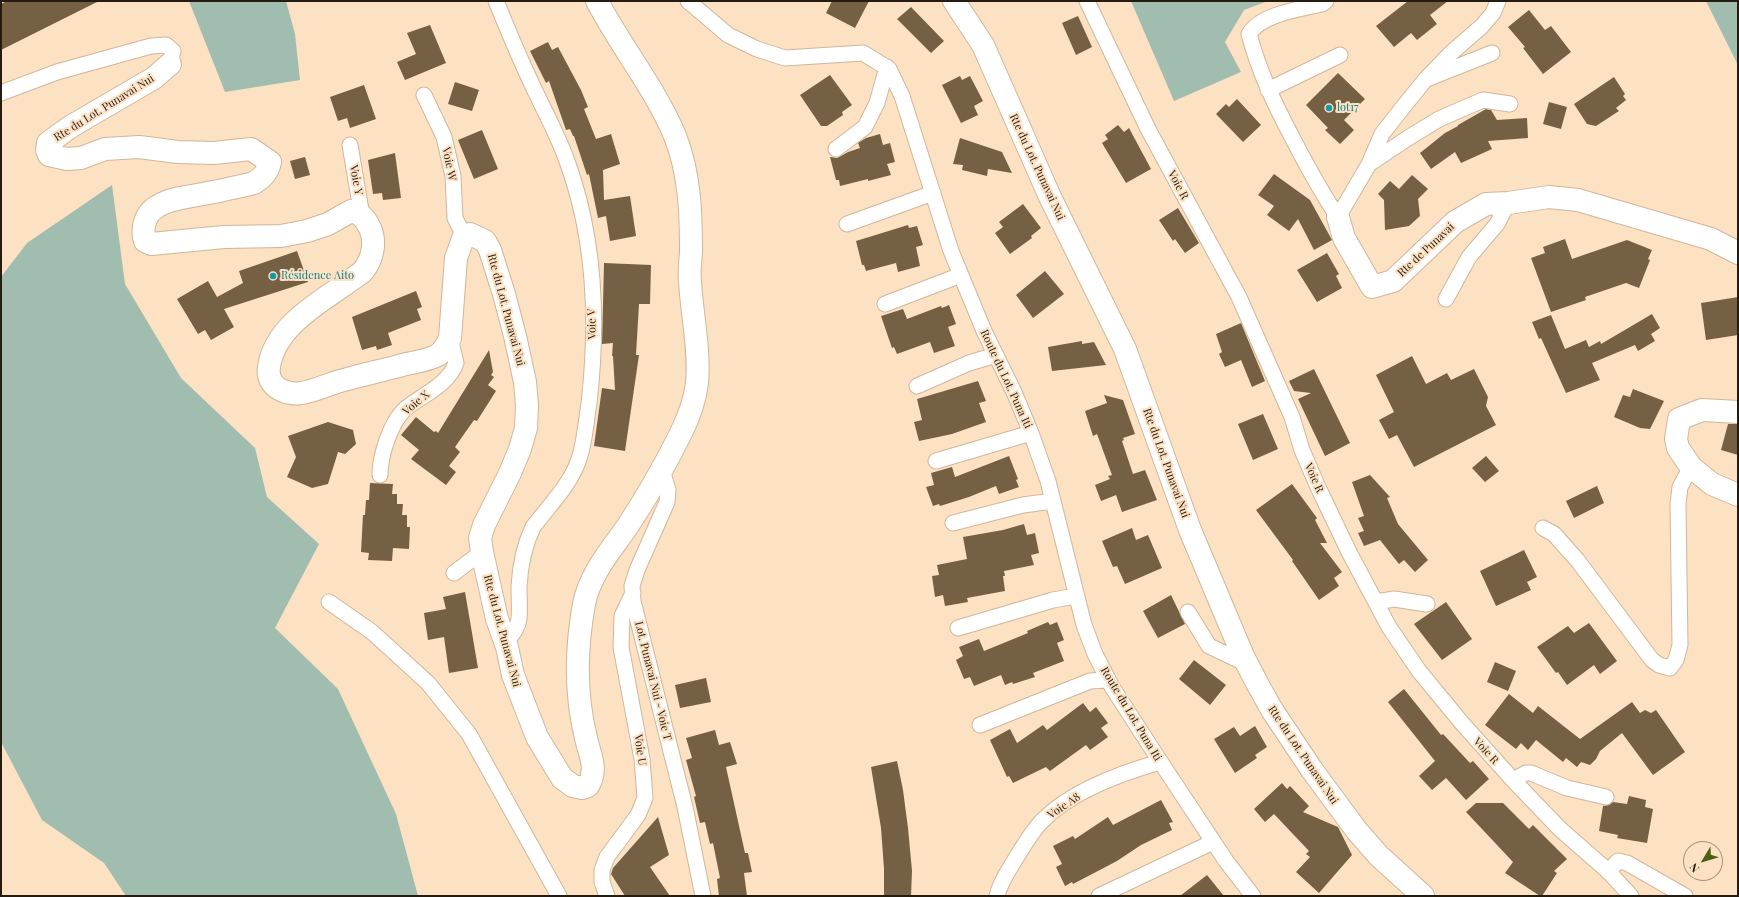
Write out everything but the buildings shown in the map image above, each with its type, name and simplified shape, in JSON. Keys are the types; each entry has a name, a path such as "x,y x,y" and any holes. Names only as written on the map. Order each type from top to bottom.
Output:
{"main road":[{"name":"Rte du Lot. Punavai Nui","path":"464,236 470,234 476,236 485,241 490,250 515,336 525,382 527,405 526,428 520,449 510,473 484,525 480,538 482,552 497,619 506,643 513,675 537,737 562,778 574,786 582,788 588,786 593,777 593,767 580,710 577,659 585,601 594,578 608,553 627,527 662,470 685,425 693,404 697,385 698,362 689,278 690,192 684,163 675,137 664,114 597,1"},
{"name":"Rte du Lot. Punavai Nui","path":"954,1 983,46 1050,197 1125,349 1190,530 1247,664 1272,710 1312,770 1357,831 1379,856 1423,896"},
{"name":"Rte du Lot. Punavai Nui","path":"170,64 154,78 70,127 48,143 47,150 49,155 67,159 80,158 105,149 139,147 178,152 214,153 251,149 270,162 263,177 254,183 177,198 158,205 152,210 143,226 142,232 145,241 151,244 224,237 281,236 307,231 328,224 351,210 362,216"},
{"name":"Rte de Punavai","path":"1338,217 1344,238 1372,287 1392,281 1455,222 1486,204 1508,203 1549,197 1578,200 1711,239 1738,253"},
{"path":"362,216 371,231 373,241 372,256 363,271 307,310 289,328 275,349 269,363 268,374 271,382 277,388 287,392 300,393 344,380 417,362 439,354 446,346 450,338 456,258 464,236"},
{"path":"1738,412 1702,410 1679,419 1676,439 1678,448 1691,467 1712,484 1738,495"}],"street":[{"name":"Voie V","path":"496,1 514,44 559,140 582,207 589,251 592,288 593,366 584,438 579,459 569,480 533,526 522,557 519,587 519,619 516,629 506,643"},
{"path":"688,1 728,35 756,49 785,58 863,53 887,67 877,103 865,127 836,149"},
{"name":"Voie R","path":"1087,1 1148,129 1239,297 1292,417 1302,450 1317,484 1349,552 1389,627 1419,671 1461,722 1513,780 1564,833 1608,872 1631,896"},
{"path":"1326,1 1322,4 1274,16 1253,27 1249,34 1268,90 1312,175 1338,217 1369,164 1382,134 1425,80 1450,54 1482,26 1493,13 1498,1"},
{"name":"Rte du Lot. Punavai Nui","path":"1,93 57,72 151,46 166,45 173,51 170,64"},
{"path":"1425,80 1492,53"},
{"path":"1268,90 1340,55"},
{"name":"Route du Lot. Puna Iti","path":"887,67 902,96 951,251 984,331 1014,392 1031,433 1053,501 1084,625 1096,654 1108,680 1160,762 1226,861 1253,896"},
{"name":"Voie W","path":"424,95 444,137 453,176 456,218 464,236"},
{"path":"1369,164 1439,119 1483,100 1510,104"},
{"name":"Voie Y","path":"350,144 362,216"},
{"path":"847,224 933,193"},
{"path":"1446,299 1469,257 1497,224 1508,203"},
{"path":"885,304 961,275"},
{"name":"Voie X","path":"380,475 380,464 386,440 403,411 448,378 456,363 450,338"},
{"path":"917,386 969,363 996,355"},
{"path":"936,461 1031,433"},
{"path":"1543,528 1554,534 1578,561 1652,660 1659,665 1670,668 1676,660 1680,645 1678,504 1680,487 1691,467"},
{"name":"Lot. Punavai Nui - Voie T","path":"662,470 668,490 666,502 637,570 632,586 633,601 685,807 703,896"},
{"path":"953,523 1023,505 1053,501"},
{"path":"454,573 482,552"},
{"name":"Voie U","path":"607,896 602,882 602,870 607,857 638,815 645,798 642,759 621,647 622,616 633,593"},
{"path":"958,628 1053,600 1076,596"},
{"path":"1376,602 1394,599 1427,604"},
{"path":"329,602 372,632 428,683 469,734 559,896"},
{"path":"1188,612 1209,646 1247,664"},
{"path":"980,725 1090,682 1108,680"},
{"name":"Voie A8","path":"999,893 1026,842 1042,820 1068,801 1105,782 1137,769 1160,762"},
{"path":"1513,780 1526,773 1531,773 1567,788 1606,797"},
{"path":"1099,896 1213,842"},
{"path":"1608,872 1618,861 1627,863 1685,896"}],"green space":[{"path":"189,1 286,1 295,34 300,80 225,92"},
{"path":"1131,1 1268,1 1244,10 1225,42 1241,72 1174,101"},
{"path":"1706,1 1738,1 1738,65"},
{"path":"112,185 125,284 181,378 255,448 267,497 319,544 275,628 338,689 396,814 418,896 126,896 104,863 42,820 1,742 1,277 27,243"}],"place":[{"name":"lot17","path":"1329,108"},
{"name":"Résidence Aito","path":"273,276"}]}
